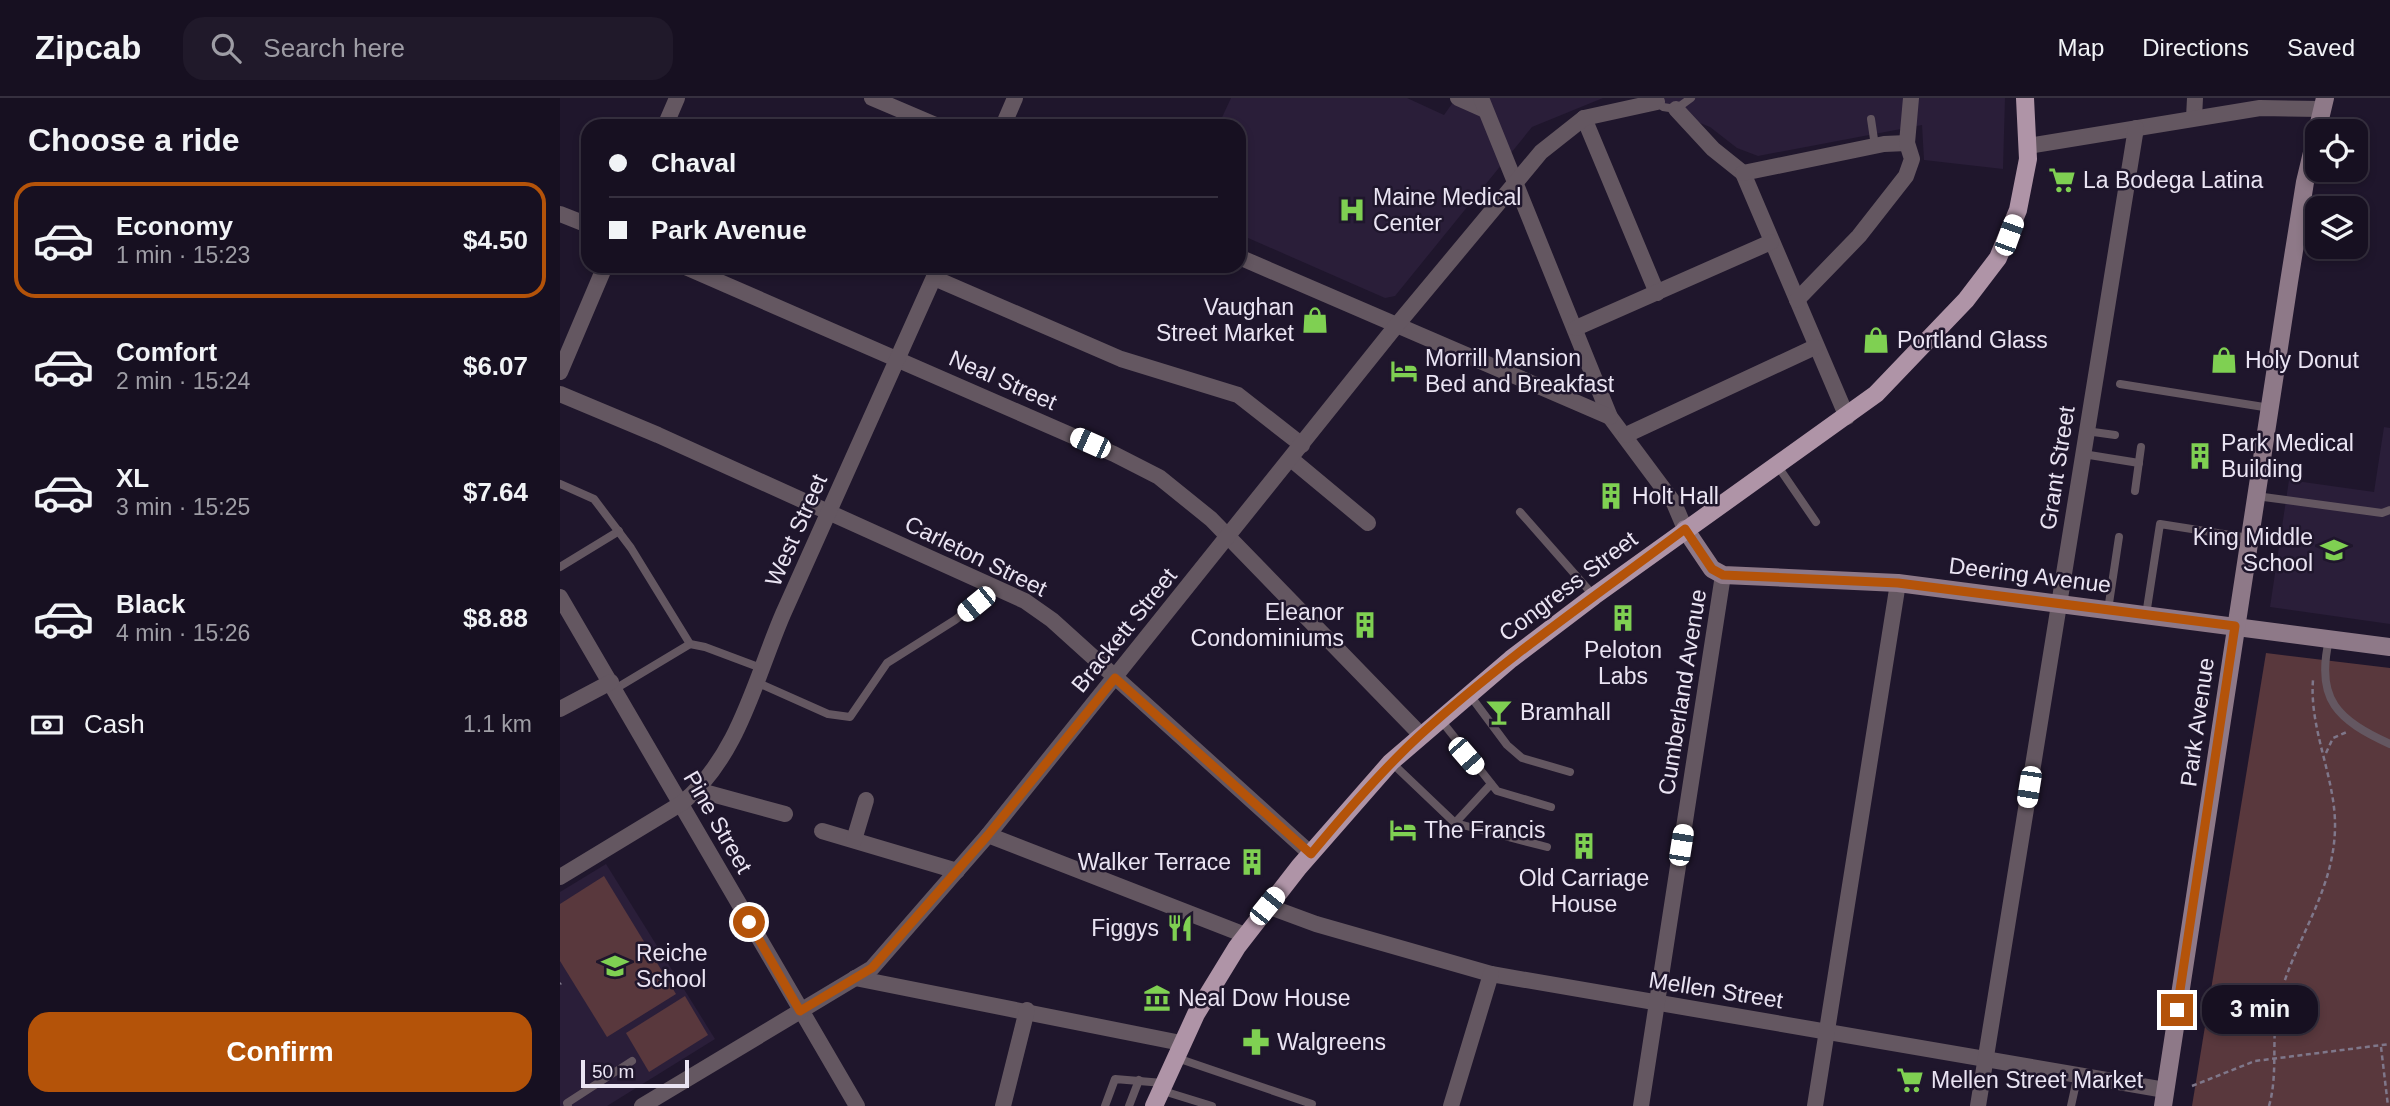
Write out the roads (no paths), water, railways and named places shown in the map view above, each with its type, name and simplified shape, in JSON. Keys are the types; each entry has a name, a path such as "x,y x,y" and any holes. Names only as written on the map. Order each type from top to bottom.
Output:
{"main road":[{"name":"Congress Street","path":"1159,1093 1210,990 1245,935 1391,762 1420,734 1594,596 1685,529 1847,417 1895,376 1965,300 1998,258 2018,210 2028,146 2025,98"},
{"name":"Park Avenue","path":"2164,1098 2305,182 2323,103"},
{"path":"1685,529 1712,569 1723,575"},
{"name":"Deering Avenue","path":"1723,575 1898,583 2390,648"}],"street":[{"path":"668,119 677,98"},
{"path":"873,98 922,119"},
{"path":"1006,119 1015,98"},
{"path":"1458,98 1483,104 1610,417 1674,503 1685,529"},
{"path":"1797,300 1859,236 1906,176 1912,159 1907,143 1911,98"},
{"path":"2194,118 2195,98"},
{"path":"1656,100 1584,118 1657,293"},
{"path":"2028,146 2260,108 2323,103"},
{"path":"1676,109 1713,149 1744,173 1815,347 1847,417"},
{"name":"Brackett Street","path":"642,1106 872,968 988,835 1396,327 1541,152 1584,118"},
{"name":"Grant Street","path":"1978,1106 2136,128"},
{"path":"1744,173 1875,146 1907,143"},
{"path":"560,214 581,222"},
{"path":"1576,328 1771,242"},
{"path":"1246,260 1610,417"},
{"path":"560,372 602,273"},
{"name":"Neal Street","path":"698,273 1114,454 1159,477 1230,536 1420,734"},
{"name":"West Street","path":"560,877 682,803 698,790 728,747 828,514 937,273"},
{"path":"939,273 1121,359 1238,395 1302,445"},
{"path":"1626,435 1815,347"},
{"name":"Carleton Street","path":"560,394 658,435 1025,601 1052,620 1311,854"},
{"path":"1291,459 1368,523"},
{"name":"Cumberland Avenue","path":"1641,1106 1723,575"},
{"path":"1815,1106 1898,583"},
{"name":"Pine Street","path":"560,597 565,611 613,685 856,1106"},
{"path":"560,709 613,685"},
{"path":"698,790 785,814"},
{"path":"854,840 866,800"},
{"path":"822,831 957,871"},
{"path":"988,835 1245,935"},
{"name":"Mellen Street","path":"1267,906 1316,924 1491,974 1986,1057 2078,1074 2164,1098"},
{"path":"1451,1106 1491,974"},
{"path":"855,978 1027,1010 1178,1050"},
{"path":"1003,1106 1027,1010"}],"lane":[{"path":"1656,100 1663,107 1676,109 1691,98"},
{"path":"1871,119 1875,146"},
{"path":"2120,384 2270,408"},
{"path":"2087,431 2115,435"},
{"path":"2135,491 2141,447"},
{"path":"2083,454 2139,463"},
{"path":"1777,465 1816,522"},
{"path":"560,484 594,499 619,531 690,644"},
{"path":"2256,496 2382,513 2390,510"},
{"path":"1520,512 1594,596"},
{"path":"2146,615 2160,524 2249,538"},
{"path":"560,567 619,531"},
{"path":"2108,610 2119,537"},
{"path":"613,685 690,644 705,647 828,714 850,717 887,663 955,620 997,587"},
{"path":"2330,638 2325,660 2326,688 2337,710 2364,732 2390,744"},
{"path":"1469,694 1507,745 1522,758 1570,772"},
{"path":"1440,719 1497,791 1551,807"},
{"path":"1391,762 1455,823 1547,847"},
{"path":"1455,823 1491,785"},
{"path":"1178,1050 1312,1104"},
{"path":"568,1106 566,1104 632,1061"},
{"path":"2071,1106 2078,1074"},
{"path":"1105,1106 1115,1079 1139,1080 1159,1093 1212,1106"},
{"path":"1129,1106 1139,1080"}],"place":[{"name":"La Bodega Latina","path":"2062,180"},
{"name":"Maine Medical Center","path":"1352,210"},
{"name":"Vaughan Street Market","path":"1315,320"},
{"name":"Portland Glass","path":"1876,340"},
{"name":"Holy Donut","path":"2224,360"},
{"name":"Morrill Mansion Bed and Breakfast","path":"1404,371"},
{"name":"Park Medical Building","path":"2200,456"},
{"name":"Holt Hall","path":"1611,496"},
{"name":"King Middle School","path":"2334,550"},
{"name":"Peloton Labs","path":"1623,618"},
{"name":"Eleanor Condominiums","path":"1365,625"},
{"name":"Bramhall","path":"1499,712"},
{"name":"The Francis","path":"1403,830"},
{"name":"Old Carriage House","path":"1584,846"},
{"name":"Walker Terrace","path":"1252,862"},
{"name":"Figgys","path":"1180,928"},
{"name":"Reiche School","path":"615,966"},
{"name":"Neal Dow House","path":"1157,998"},
{"name":"Walgreens","path":"1256,1042"},
{"name":"Mellen Street Market","path":"1910,1080"}]}
